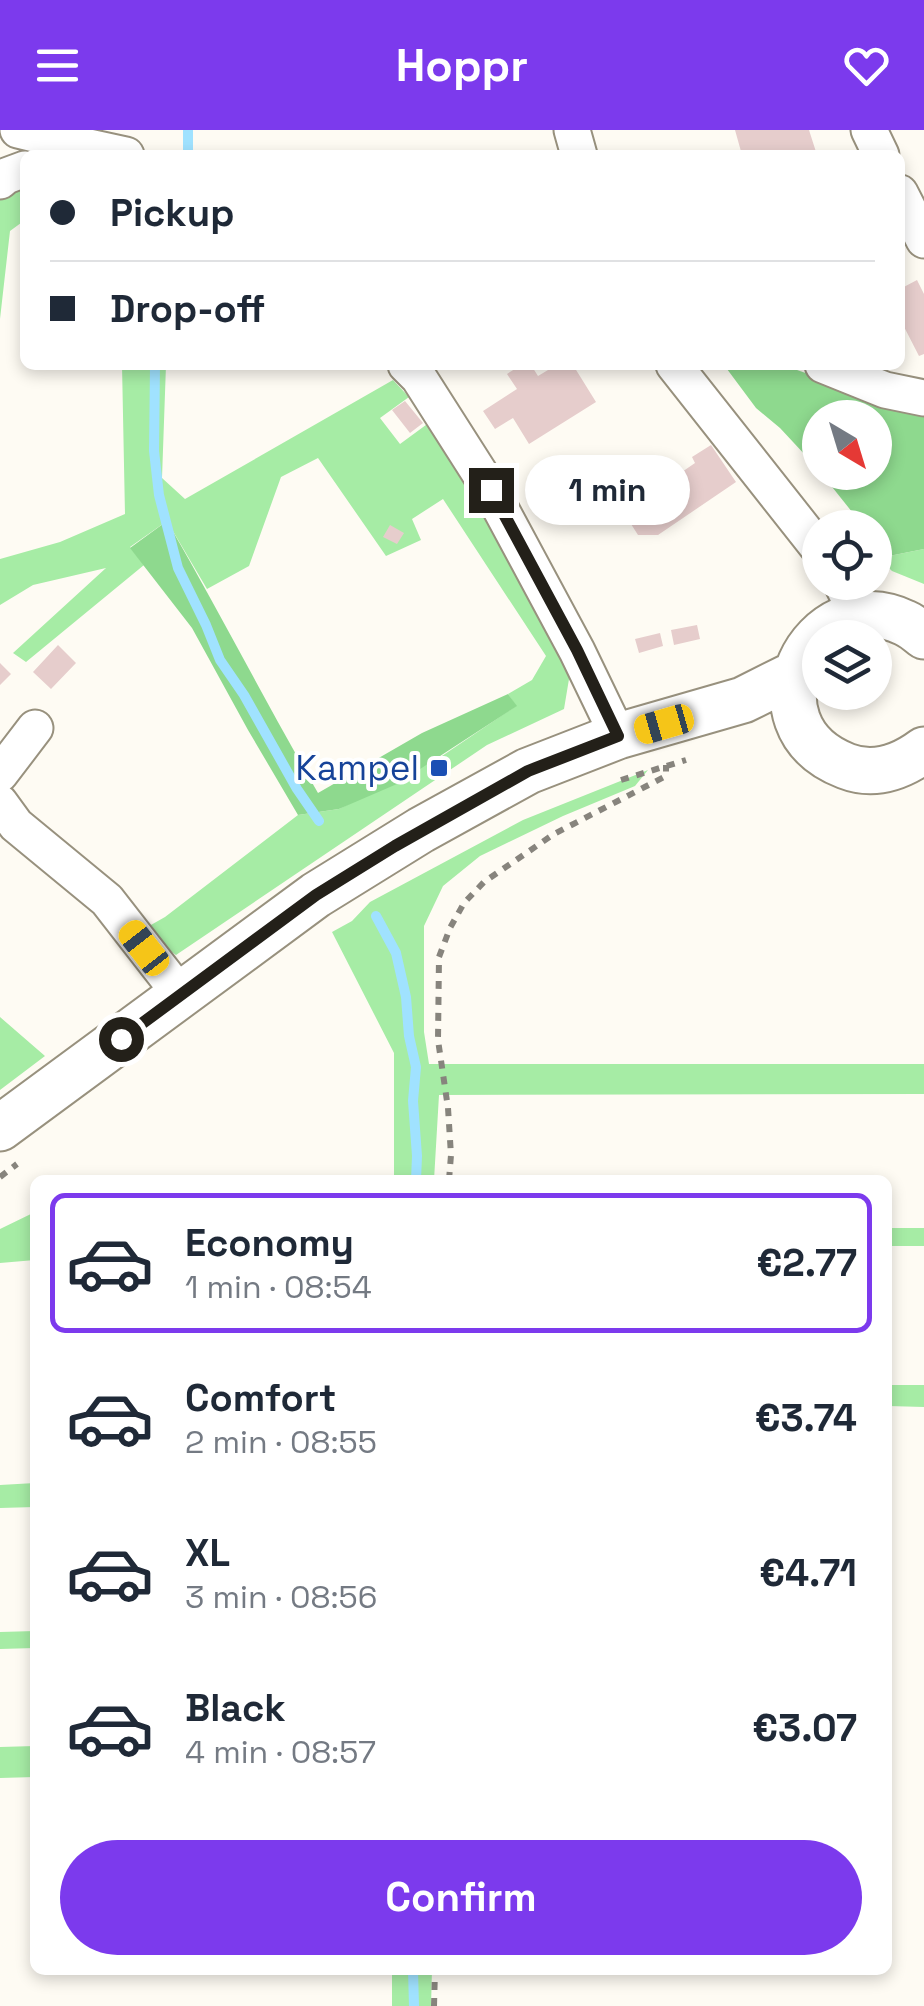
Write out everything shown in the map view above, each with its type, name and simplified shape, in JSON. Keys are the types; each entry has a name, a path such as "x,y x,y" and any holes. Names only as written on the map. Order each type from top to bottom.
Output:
{"street":[{"path":"18,130 72,150"},
{"path":"905,202 924,240"},
{"path":"411,370 491,490 577,650 618,736"},
{"path":"678,370 802,527"},
{"path":"836,370 885,390 924,398"},
{"path":"849,600 837,624 818,636 804,654 795,674 793,698 798,722 812,744 832,760 856,770 881,771 906,763 924,750"},
{"path":"852,600 882,616 904,622 924,636"},
{"path":"15,1140 181,995 316,895 421,830 528,771 618,736 673,750 743,700 795,674"},
{"path":"743,700 798,722"},
{"path":"0,774 35,728"},
{"path":"0,803 16,825 107,900 181,995"}],"path":[{"path":"614,782 673,750"},
{"path":"449,1175 448,1108 438,1023 439,957 450,928 464,903 484,882 554,834 666,776 673,750"},
{"path":"0,1177 15,1140"},
{"path":"434,2006 435,1975"}],"green space":[{"path":"20,185 20,224 10,231 0,319 0,196"},
{"path":"122,370 166,370 162,478 185,499 393,380 409,397 380,418 400,444 430,422 458,459 570,673 564,709 487,745 176,955 142,930 165,917 298,815 339,809 439,758 516,706 508,694 532,680 546,656 443,499 412,519 421,540 386,556 318,458 281,477 249,566 207,589 167,521 130,547 144,565 26,662 13,653 106,568 33,585 0,605 0,559 60,542 125,514"},
{"path":"728,370 797,370 882,400 802,400 802,452 756,408"},
{"path":"892,404 924,415 924,549 892,555 892,510 850,510 835,490 892,490"},
{"path":"167,521 318,793 422,733 508,694 517,706 397,784 339,809 298,815 192,628 130,548"},
{"path":"924,549 924,584 892,571 892,555"},
{"path":"648,770 635,786 480,856 443,886 424,926 424,1032 429,1064 924,1064 924,1094 439,1095 434,1175 394,1175 394,1053 332,932 352,921 370,902 523,820"},
{"path":"0,1017 45,1056 0,1090"},
{"path":"30,1214 30,1260 0,1263 0,1229"},
{"path":"892,1228 924,1228 924,1246 892,1246"},
{"path":"892,1385 924,1385 924,1407 892,1406"},
{"path":"30,1483 30,1507 0,1508 0,1485"},
{"path":"30,1631 30,1648 0,1649 0,1632"},
{"path":"30,1746 30,1777 0,1778 0,1747"},
{"path":"392,1975 432,1975 431,2006 392,2006"}],"building":[{"path":"735,130 809,130 815,150 741,150"},
{"path":"917,280 924,294 924,354 919,356 905,329 905,286"},
{"path":"513,370 534,370 538,376 548,370 576,370 596,402 529,444 513,418 495,429 483,411 517,389 507,374"},
{"path":"405,401 423,423 410,433 392,410"},
{"path":"711,445 736,482 658,535 638,535 617,502 673,465 679,474 695,463 692,457"},
{"path":"390,525 404,533 397,544 383,537"},
{"path":"697,625 700,639 674,645 671,630"},
{"path":"660,633 663,646 639,653 635,639"},
{"path":"58,645 76,663 51,689 33,672"},
{"path":"0,663 11,674 0,685"}],"waterway":[{"path":"188,130 188,150"},
{"path":"155,370 154,451 159,495 178,568 220,660 319,821"},
{"path":"376,916 396,953 406,997 416,1067 413,1101 416,1175"},
{"path":"413,1975 414,2006"}],"place":[{"name":"Kampel","path":"439,768"}],"route":[{"path":"121,1039 316,895 421,830 528,771 618,736 577,650 491,490"}]}
